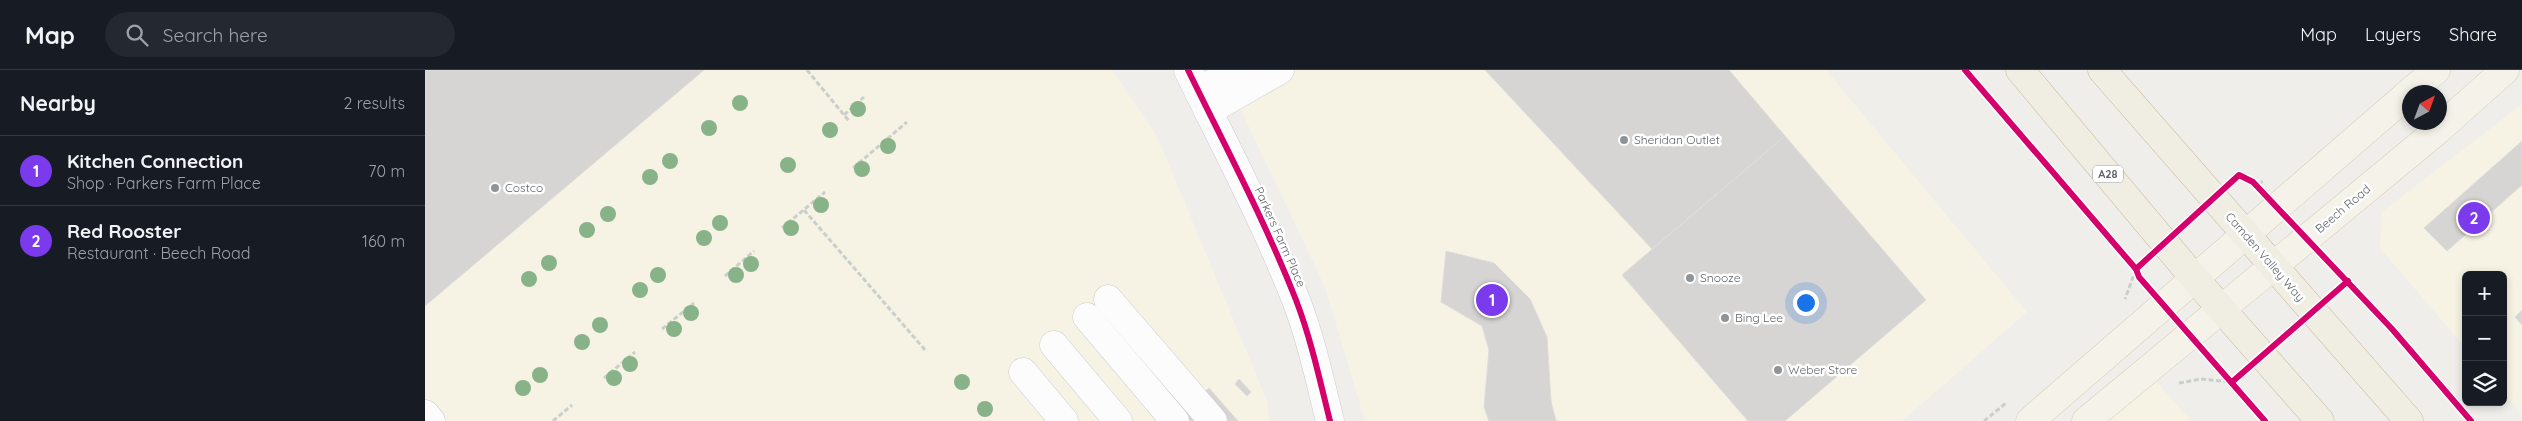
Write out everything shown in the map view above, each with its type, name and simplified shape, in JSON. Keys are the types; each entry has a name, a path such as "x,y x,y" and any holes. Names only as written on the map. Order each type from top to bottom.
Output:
{"highway":[{"name":"A28","path":"2020,70 2195,279 2320,421"},
{"name":"Camden Valley Way","path":"2102,70 2273,268 2409,421"}],"main road":[{"path":"2419,85 2436,70"},
{"name":"Beech Road","path":"2086,421 2438,130 2505,70"},
{"path":"2031,421 2402,100"}],"street":[{"path":"1198,90 1237,70"},
{"path":"1198,90 1280,70"},
{"name":"Parkers Farm Place","path":"1198,90 1268,233 1297,302 1317,367 1330,421"},
{"path":"1108,299 1213,421"},
{"path":"1056,344 1064,421"},
{"path":"1056,344 1095,421"},
{"path":"1056,344 1118,421"},
{"path":"1056,344 1150,421"},
{"path":"1056,344 1175,421"},
{"path":"425,414 431,421"}],"path":[{"path":"807,70 849,121"},
{"path":"1965,70 2136,269"},
{"path":"844,115 864,97"},
{"path":"853,168 907,122"},
{"path":"782,228 825,192"},
{"path":"804,210 926,351"},
{"path":"725,276 754,251"},
{"path":"662,329 693,303"},
{"path":"604,378 635,352"},
{"path":"2177,384 2201,379 2232,382 2265,421"},
{"path":"553,421 572,405"}],"shaded area":[{"path":"425,70 1112,70 1157,136 1267,401 1269,421 425,421"},
{"path":"1222,70 1826,70 2027,312 1902,421 1365,421 1325,287"},
{"path":"2522,104 2522,415 2507,398 2507,271 2462,271 2462,344 2380,248 2382,212"},
{"path":"2153,378 2191,421 2101,421"}],"building":[{"name":"Costco","path":"425,70 704,70 425,306"},
{"path":"1485,70 1729,70 1785,136 1652,249"},
{"path":"1785,136 1926,300 1785,421 1748,421 1622,275"},
{"path":"2522,141 2522,185 2447,251 2424,228"},
{"path":"1446,251 1494,263 1530,299 1547,337 1551,401 1556,421 1489,421 1484,407 1489,350 1482,326 1441,302"},
{"path":"2522,310 2522,325 2515,317"},
{"path":"1239,379 1251,392 1247,396 1235,384"},
{"path":"1209,388 1238,421 1170,421"}],"cycle path":[{"path":"1188,70 1258,213 1296,300 1311,345 1330,421"},
{"path":"1965,70 2136,269 2139,277 2265,421"},
{"path":"2136,269 2239,175 2253,182 2392,329 2471,421"},
{"path":"2232,382 2348,281"}],"place":[{"name":"Sheridan Outlet","path":"1624,140"},
{"name":"Costco","path":"495,188"},
{"name":"Red Rooster","path":"2474,218"},
{"name":"Snooze","path":"1690,278"},
{"name":"Kitchen Connection","path":"1492,300"},
{"name":"Bing Lee","path":"1725,318"},
{"name":"Weber Store","path":"1778,370"}]}
